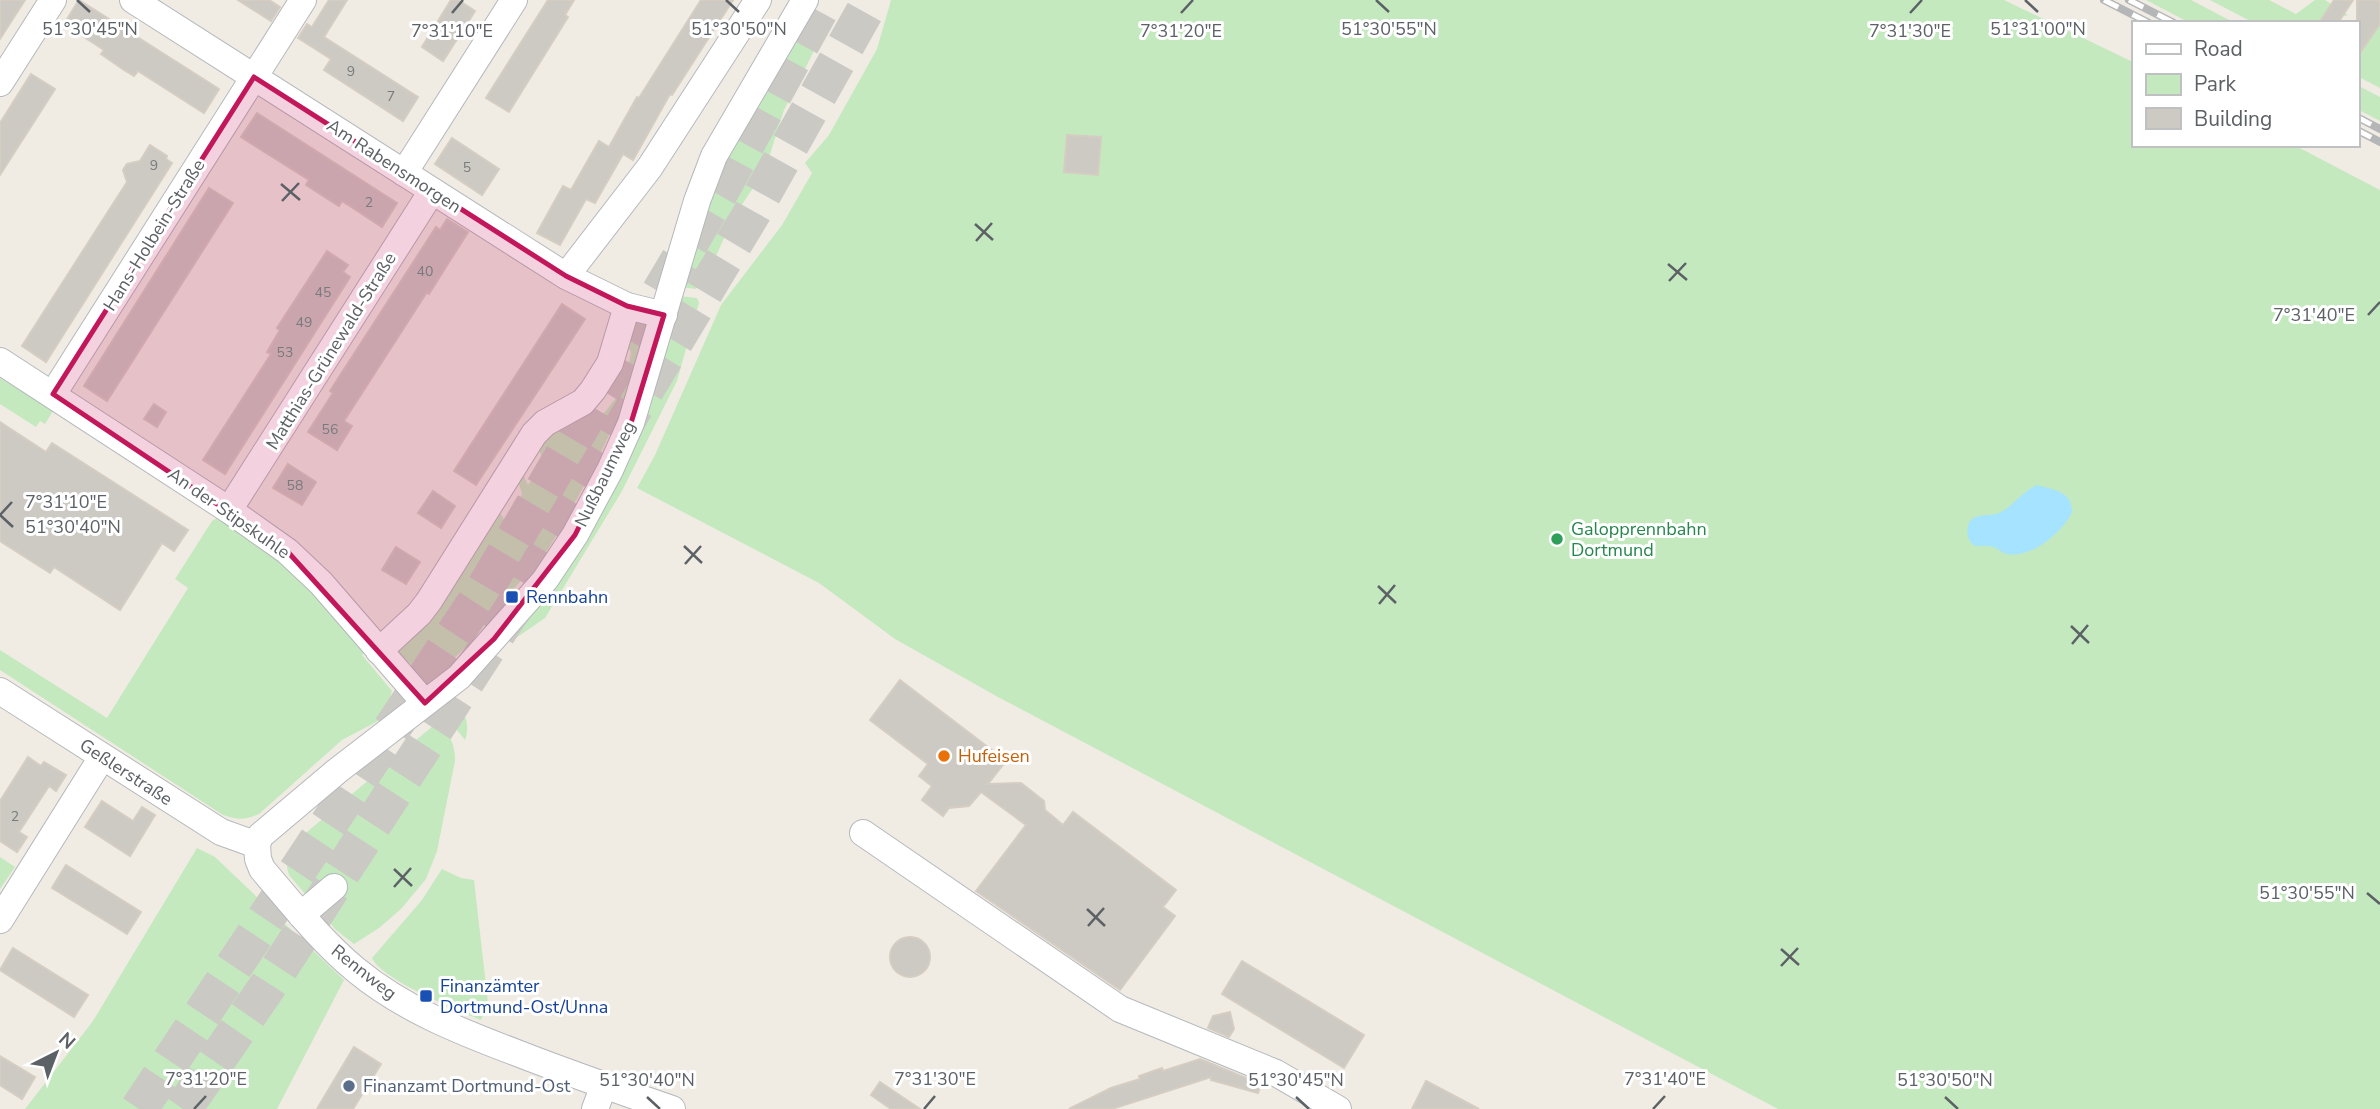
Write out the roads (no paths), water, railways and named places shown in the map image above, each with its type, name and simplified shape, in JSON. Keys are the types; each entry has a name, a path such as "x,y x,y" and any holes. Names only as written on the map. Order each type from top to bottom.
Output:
{"street":[{"path":"0,83 53,0"},
{"name":"Am Rabensmorgen","path":"134,0 566,276 627,306 664,315"},
{"name":"Hans-Holbein-Straße","path":"53,394 303,0"},
{"path":"404,173 514,0"},
{"path":"566,276 650,167 758,0"},
{"name":"Nußbaumweg","path":"257,845 260,836 271,825 459,677 545,580 575,535 610,470 631,423 696,201 714,156 805,0"},
{"name":"Matthias-Grünewald-Straße","path":"229,510 432,191"},
{"path":"379,651 419,614 429,601 534,434 545,423 583,401 593,390 610,363 627,306"},
{"name":"An der Stipskuhle","path":"0,361 229,510 287,551 321,583 425,703"},
{"name":"Geßlerstraße","path":"0,691 221,832 257,845"},
{"path":"0,920 102,757"},
{"path":"863,833 1120,1009 1276,1073 1338,1109"},
{"name":"Rennweg","path":"257,845 262,869 337,954 358,972 418,1010 600,1097 672,1109"},
{"path":"301,915 334,887"}],"water":[{"path":"2037,485 2061,492 2071,505 2072,512 2068,520 2054,535 2036,548 2016,554 2005,553 1991,546 1978,546 1970,541 1968,525 1972,519 1999,513"}],"tunnel":[{"path":"139,1109 484,590 719,193 825,0"},
{"path":"183,1109 267,987 512,610 752,213 871,0"}],"railway":[{"path":"2104,0 2145,21"},
{"path":"2129,0 2170,21"},
{"path":"2359,118 2380,129"},
{"path":"2359,131 2380,142"}],"place":[{"name":"Galopprennbahn Dortmund","path":"1557,539"},
{"name":"Rennbahn","path":"512,597"},
{"name":"Hufeisen","path":"944,756"},
{"name":"Finanzämter Dortmund-Ost/Unna","path":"426,996"},
{"name":"Finanzamt Dortmund-Ost","path":"349,1086"}]}
